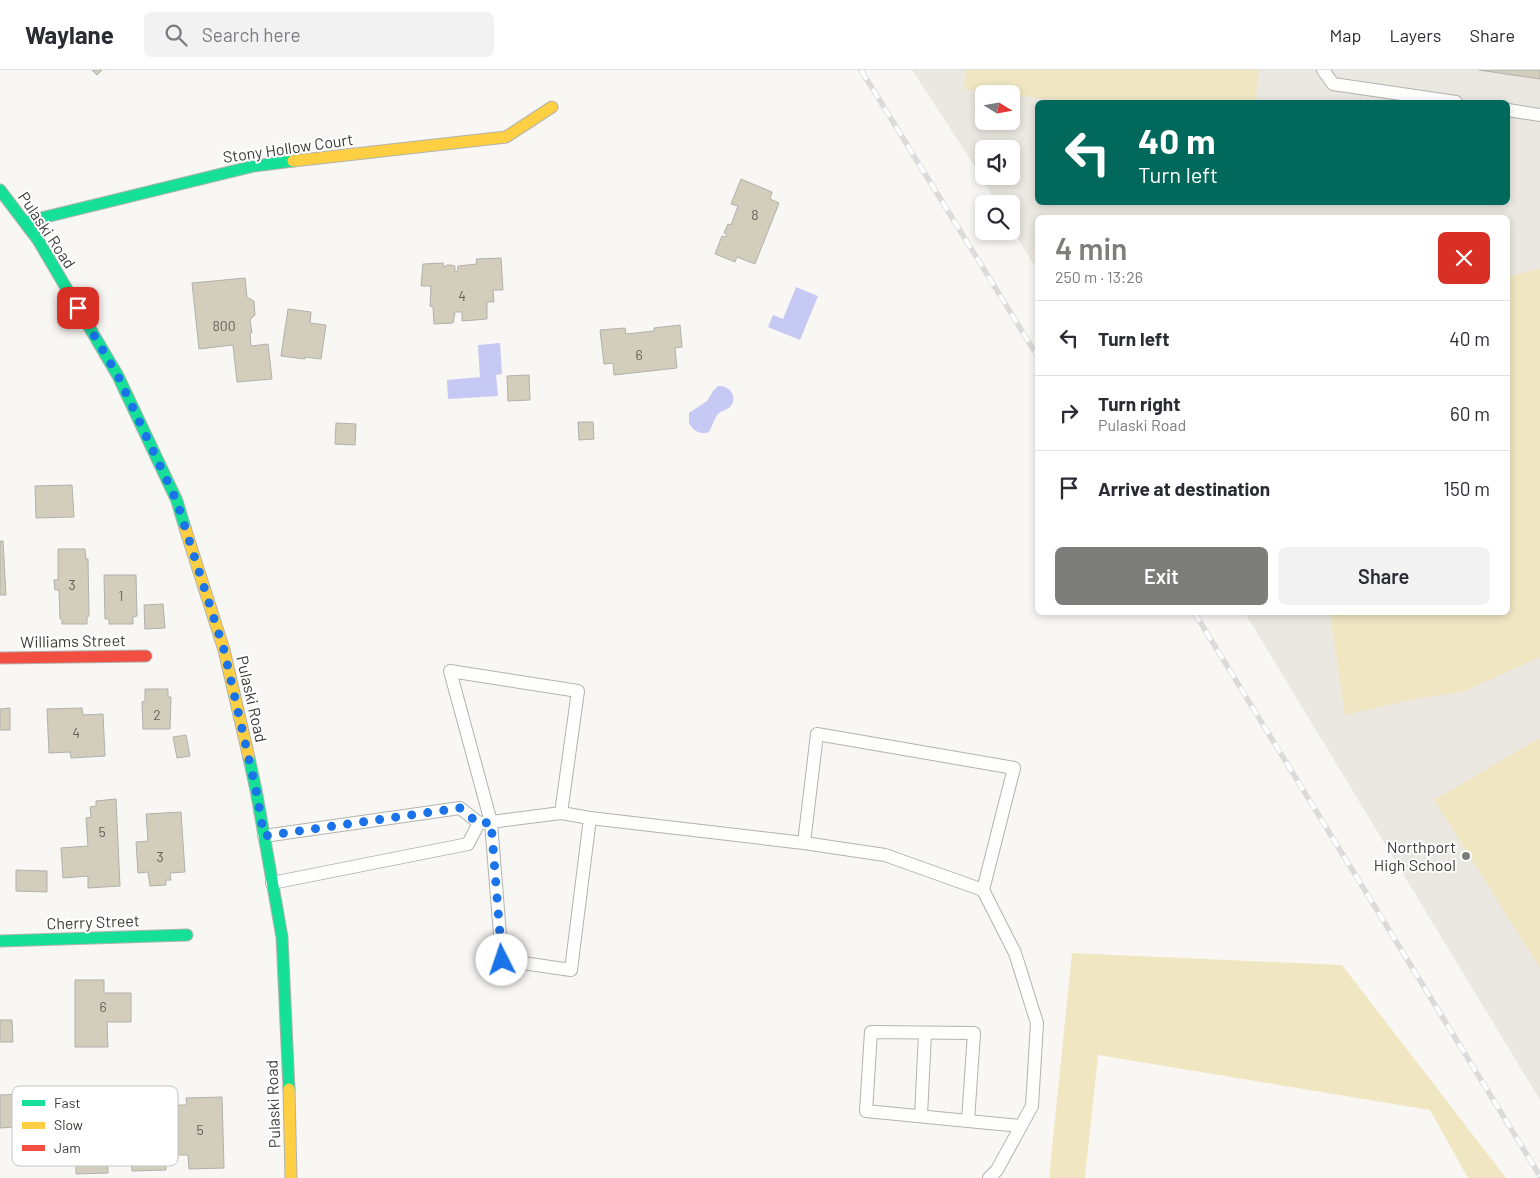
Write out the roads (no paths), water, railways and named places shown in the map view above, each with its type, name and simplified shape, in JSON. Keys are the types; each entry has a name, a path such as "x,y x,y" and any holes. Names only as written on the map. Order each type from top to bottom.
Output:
{"main road":[{"name":"Stony Hollow Court","path":"25,222 254,166 506,137 552,107"},
{"name":"Pulaski Road","path":"0,190 38,240 118,376 177,502 224,650 256,790 282,937 289,1076 291,1178"},
{"name":"Williams Street","path":"0,658 146,656"},
{"name":"Cherry Street","path":"0,941 187,935"}],"lane":[{"path":"1323,70 1333,84 1442,100"},
{"path":"1510,110 1540,115"},
{"path":"562,813 578,691 450,671 485,823 502,960 571,970 590,818"},
{"path":"804,843 817,734 1014,768 983,890 1015,953 1037,1023 1032,1106 997,1170 989,1178"},
{"path":"264,836 460,808 485,823 562,813 885,855 983,890"},
{"path":"272,883 468,844 485,823"},
{"path":"968,1121 974,1033 871,1032 866,1111 921,1116 968,1121 1021,1126"},
{"path":"921,1116 925,1032"}],"water":[{"path":"796,287 818,296 800,340 768,327 773,315 783,319"},
{"path":"500,343 502,374 496,375 498,396 448,399 447,380 480,377 478,345"},
{"path":"718,386 723,386 730,390 733,397 732,404 729,408 718,414 709,432 697,432 689,423 689,413 707,401"}],"railway":[{"path":"861,70 1035,352"},
{"path":"1196,615 1540,1176"}],"place":[{"name":"Northport High School","path":"1466,856"}]}
